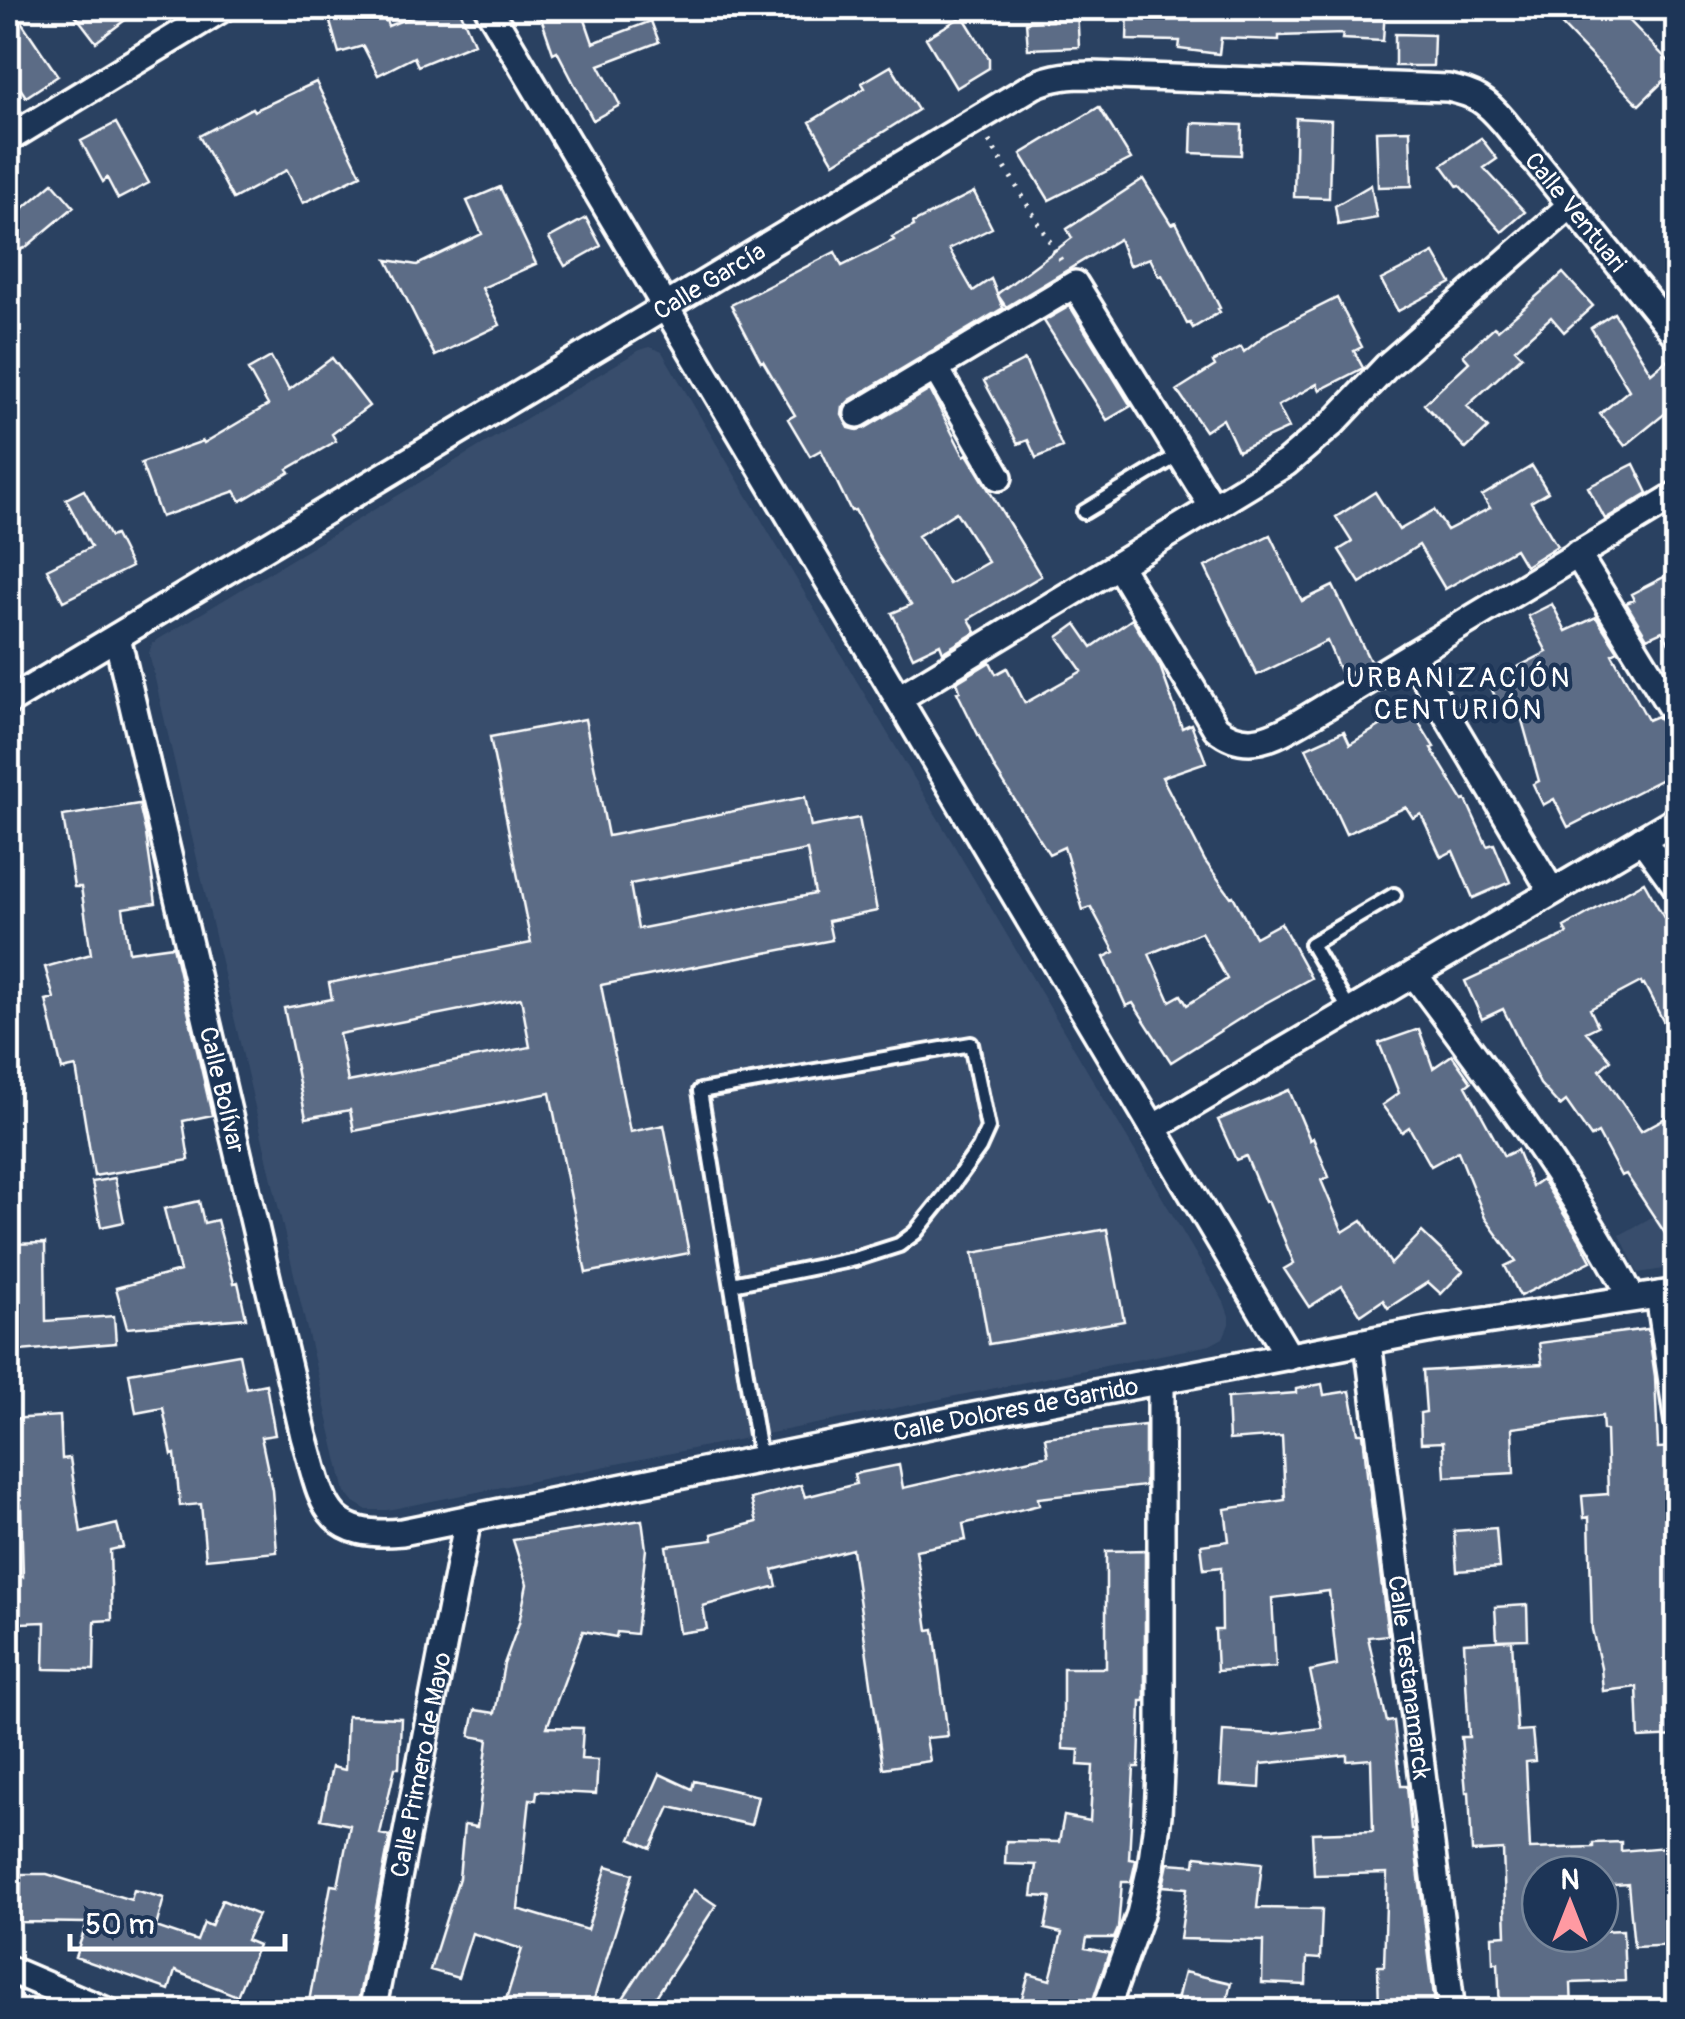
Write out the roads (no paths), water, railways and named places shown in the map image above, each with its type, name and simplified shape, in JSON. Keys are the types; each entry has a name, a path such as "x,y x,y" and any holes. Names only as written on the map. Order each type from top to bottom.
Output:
{"street":[{"path":"8,139 223,8"},
{"path":"488,8 1289,1357"},
{"name":"Calle García","path":"8,702 1050,78 1067,75 1448,88 1470,93"},
{"name":"Calle Ventuari","path":"1470,93 1487,102 1678,338"},
{"path":"899,698 1286,463 1333,423 1387,366 1571,205"},
{"path":"858,414 1076,284 1212,506"},
{"path":"935,368 999,477"},
{"path":"1118,565 1216,728 1228,738 1244,741 1277,735 1678,494"},
{"path":"1577,554 1678,719"},
{"name":"Calle Bolívar","path":"116,637 304,1436 327,1505 336,1520 355,1530"},
{"path":"1412,654 1552,892"},
{"path":"1153,1128 1678,818"},
{"path":"1642,839 1678,889"},
{"path":"1414,974 1505,1096 1584,1212 1632,1298"},
{"path":"1668,1293 1678,1422"},
{"name":"Calle Dolores de Garrido","path":"355,1530 377,1534 402,1532 1161,1381 1432,1330 1668,1293"},
{"name":"Calle Testanamarck","path":"1368,1342 1452,2012"},
{"path":"1105,2012 1140,1914 1158,1815 1161,1381"},
{"name":"Calle Primero de Mayo","path":"372,2012 468,1519"},
{"path":"8,1969 109,2012"}],"lane":[{"path":"1084,512 1180,454"},
{"path":"1350,1011 1311,944 1394,895"},
{"path":"732,1284 855,1259 899,1246 915,1233 966,1168 988,1128 970,1044 700,1091 760,1460"}],"district":[{"name":"URBANIZACIÓN CENTURIÓN","path":"1459,693"}]}
